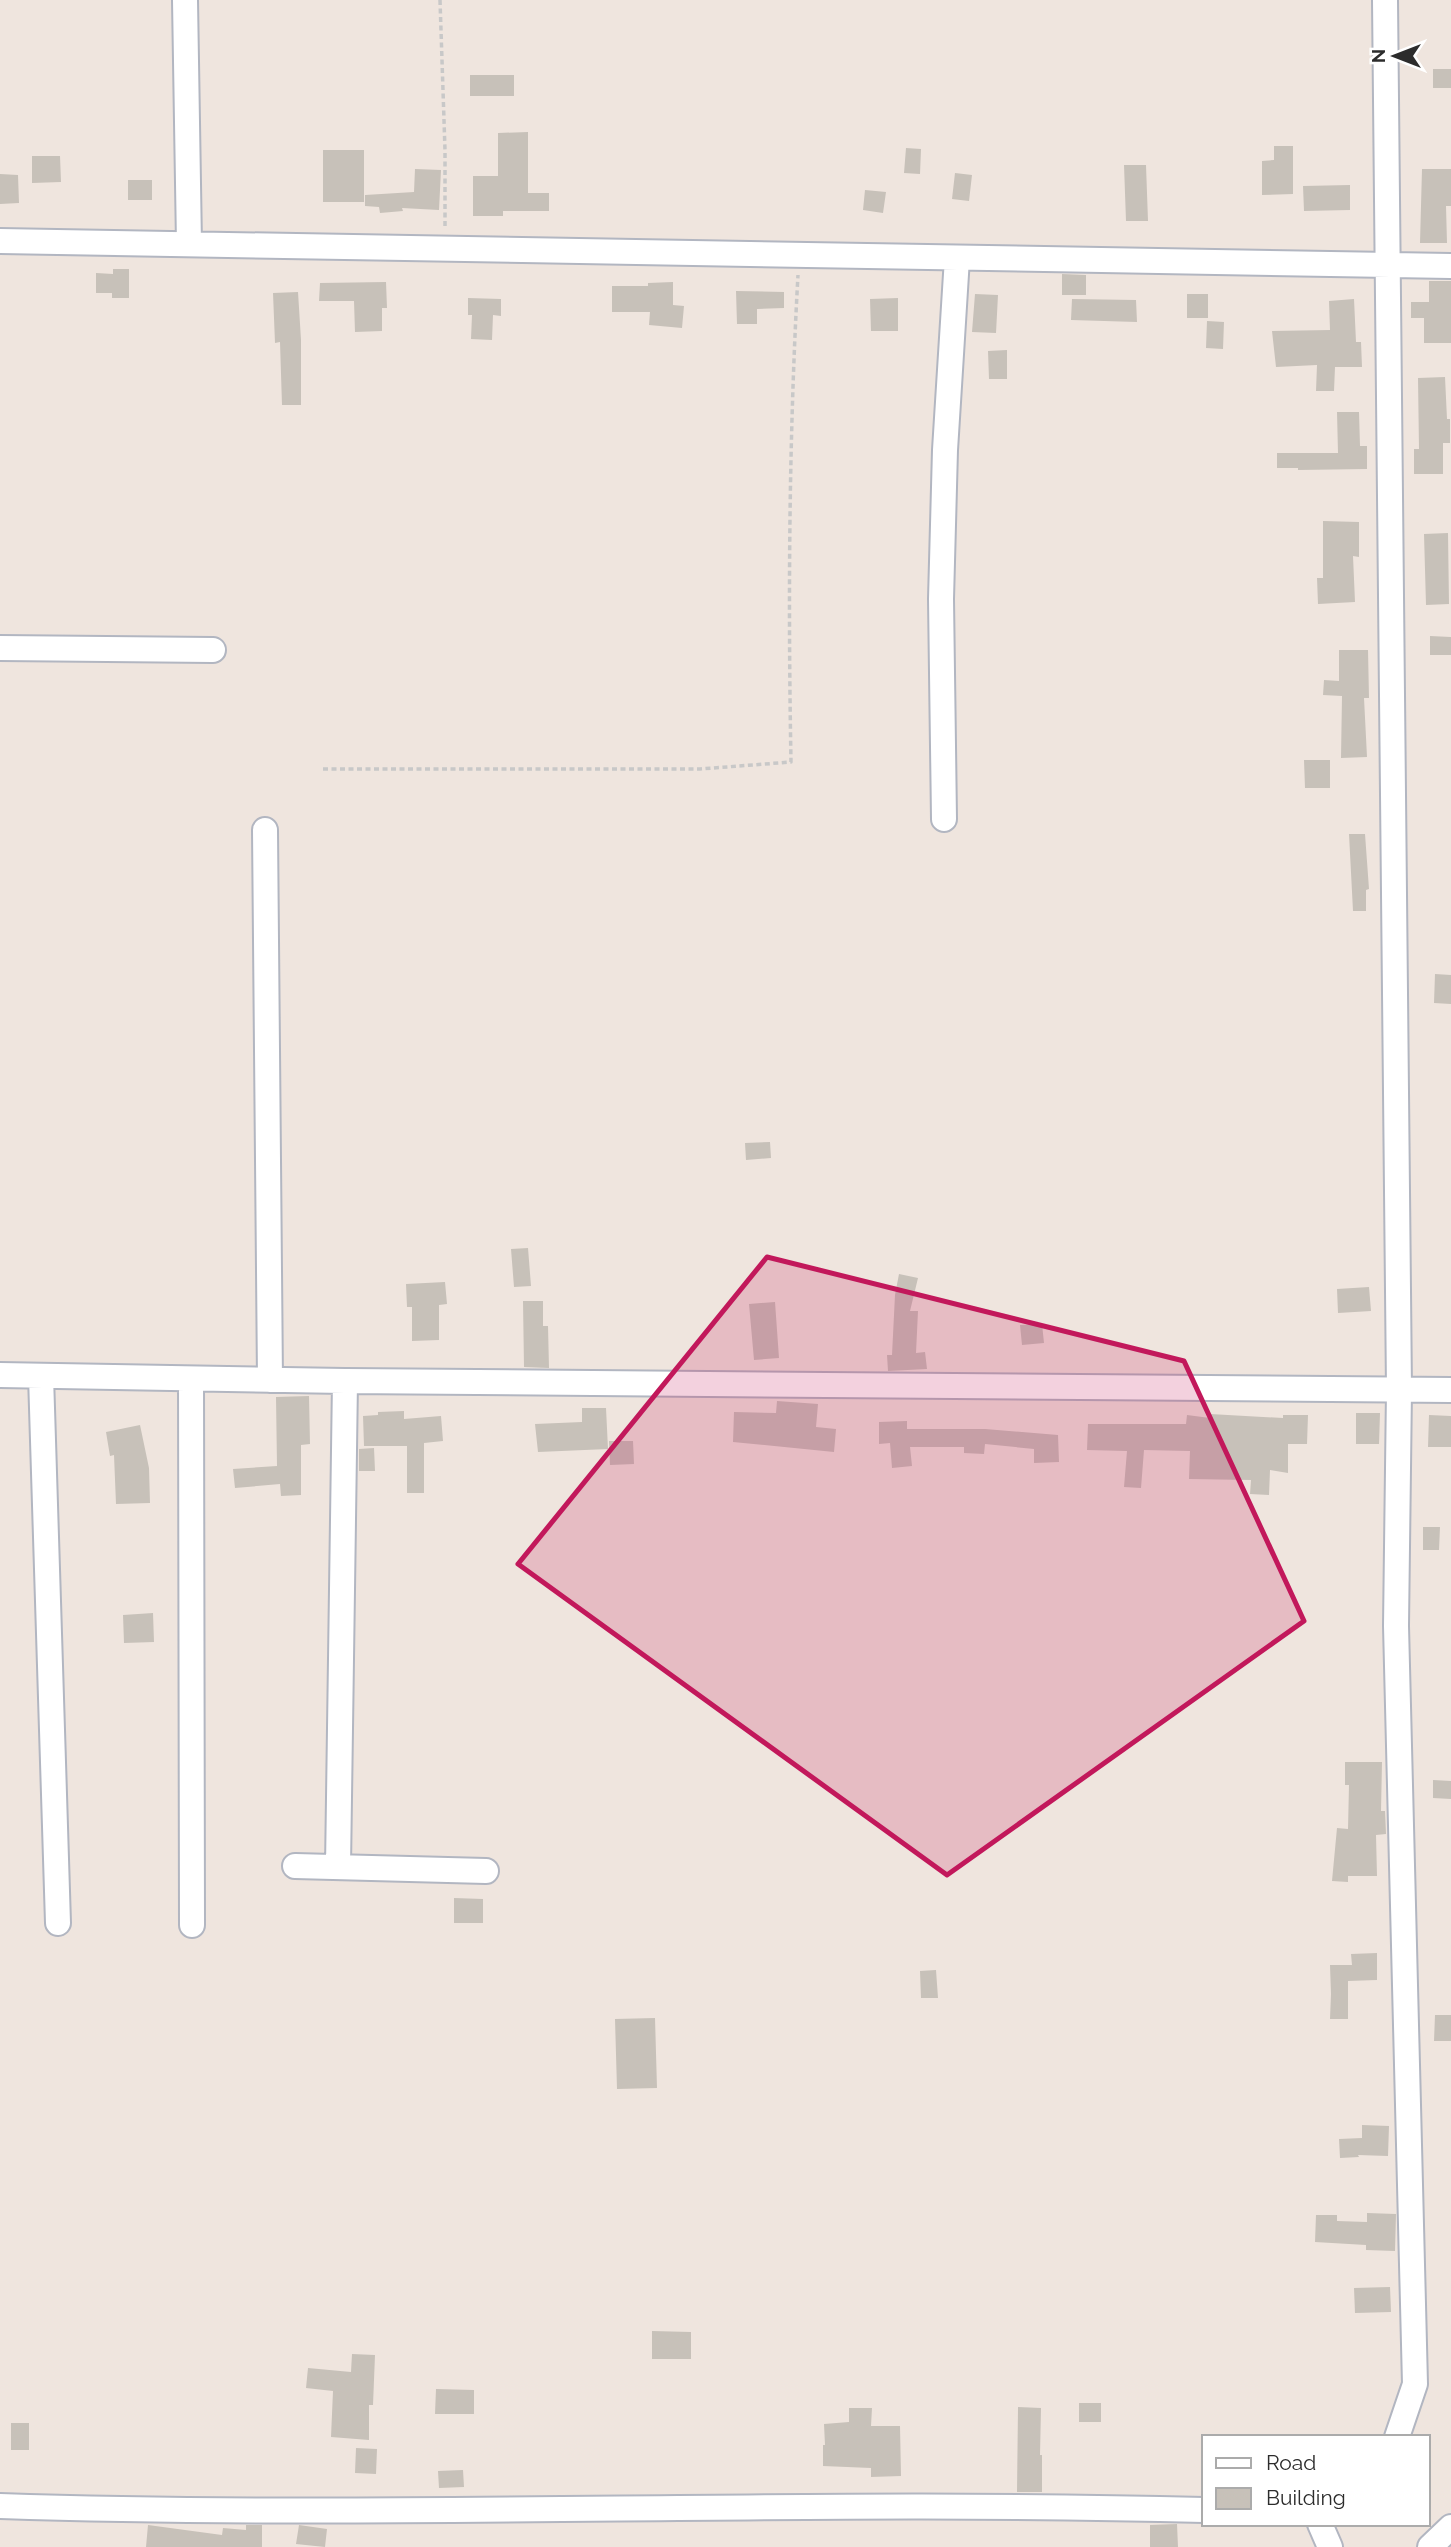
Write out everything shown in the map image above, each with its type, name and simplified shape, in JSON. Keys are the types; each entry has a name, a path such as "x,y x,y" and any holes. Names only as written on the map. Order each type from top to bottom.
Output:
{"street":[{"path":"185,0 189,244"},
{"path":"1385,0 1399,1390 1396,1626 1415,2384 1398,2435"},
{"path":"0,240 1451,266"},
{"path":"944,819 941,599 944,450 957,258"},
{"path":"0,648 213,650"},
{"path":"265,830 270,1380"},
{"path":"0,1375 345,1381 1451,1390"},
{"path":"41,1376 58,1923"},
{"path":"191,1378 192,1925"},
{"path":"338,1867 345,1381"},
{"path":"295,1866 486,1871"},
{"path":"0,2506 361,2512 618,2508 1202,2510"},
{"path":"1321,2526 1330,2547"},
{"path":"1430,2547 1451,2527"}],"path":[{"path":"440,0 445,150 444,249"},
{"path":"323,769 700,769 791,762 788,601 791,403 799,255"}],"highlighted area":[{"path":"767,1257 1184,1361 1304,1621 947,1875 518,1564"}],"building":[{"path":"1433,69 1451,69 1451,88 1433,88"},
{"path":"470,75 514,75 514,96 470,96"},
{"path":"528,132 528,193 549,193 549,211 503,211 503,216 473,216 473,176 498,176 498,133"},
{"path":"1274,146 1293,146 1293,194 1262,195 1262,161 1274,160"},
{"path":"906,148 921,149 920,174 904,173"},
{"path":"323,150 364,150 364,202 323,202"},
{"path":"32,156 60,156 61,182 32,183"},
{"path":"1124,165 1146,165 1148,221 1126,221"},
{"path":"415,169 441,170 439,210 402,208 403,211 380,213 379,207 365,206 365,195 414,192"},
{"path":"1422,169 1451,169 1451,206 1446,206 1447,243 1420,243"},
{"path":"955,173 972,175 969,201 952,199"},
{"path":"0,174 18,175 19,203 0,204"},
{"path":"128,180 152,180 152,200 128,200"},
{"path":"1350,185 1350,210 1304,211 1303,186"},
{"path":"865,190 886,192 883,213 863,210"},
{"path":"113,269 129,269 129,298 112,298 112,293 96,293 96,273 113,274"},
{"path":"1062,274 1086,275 1086,295 1062,295"},
{"path":"1429,281 1451,281 1451,343 1424,343 1424,318 1411,318 1411,302 1429,302"},
{"path":"386,282 387,308 382,308 382,331 355,332 354,301 319,301 320,283"},
{"path":"673,282 673,305 684,306 682,328 649,325 650,312 612,312 612,286 648,286 648,283"},
{"path":"736,291 784,292 784,308 757,309 757,324 737,324"},
{"path":"298,292 301,405 282,405 280,342 275,343 273,293"},
{"path":"975,294 998,295 996,333 972,332"},
{"path":"1187,294 1208,294 1208,318 1187,318"},
{"path":"468,298 501,299 501,316 493,315 492,340 471,339 472,315 468,315"},
{"path":"898,298 898,331 871,331 870,299"},
{"path":"1072,299 1136,300 1137,322 1071,320"},
{"path":"1354,299 1356,342 1361,342 1362,367 1335,367 1334,391 1316,391 1317,365 1276,367 1272,331 1330,330 1329,301"},
{"path":"1207,321 1224,322 1223,349 1206,348"},
{"path":"1007,350 1007,379 989,379 988,351"},
{"path":"1445,377 1450,443 1443,443 1443,474 1414,474 1414,449 1419,449 1418,378"},
{"path":"1337,412 1359,412 1360,446 1367,446 1367,469 1277,468 1277,453 1338,453"},
{"path":"1323,521 1359,522 1359,557 1353,556 1355,602 1318,604 1317,578 1323,578"},
{"path":"1448,533 1449,604 1426,605 1424,534"},
{"path":"1430,636 1451,637 1451,655 1430,655"},
{"path":"1339,650 1368,650 1369,698 1364,698 1367,757 1341,758 1342,696 1323,695 1324,680 1339,681"},
{"path":"1304,760 1330,760 1330,788 1305,788"},
{"path":"1349,834 1365,834 1369,889 1366,890 1366,911 1353,911"},
{"path":"1435,974 1451,975 1451,1004 1434,1003"},
{"path":"770,1142 771,1158 746,1160 745,1143"},
{"path":"528,1248 531,1286 514,1287 511,1249"},
{"path":"899,1274 918,1278 910,1311 918,1311 916,1353 925,1352 927,1369 888,1371 887,1355 892,1355 895,1295"},
{"path":"445,1282 447,1304 439,1305 439,1340 412,1341 412,1307 407,1307 406,1284"},
{"path":"1369,1287 1371,1311 1338,1313 1337,1289"},
{"path":"523,1301 543,1301 543,1326 548,1326 549,1368 524,1367"},
{"path":"775,1302 779,1358 754,1360 749,1304"},
{"path":"1042,1324 1044,1343 1022,1345 1020,1325"},
{"path":"309,1396 310,1444 301,1445 301,1495 281,1496 280,1484 235,1488 233,1469 277,1466 276,1397"},
{"path":"777,1401 818,1404 816,1427 836,1429 834,1452 733,1442 734,1412 776,1413"},
{"path":"582,1408 606,1408 608,1449 538,1452 535,1424 582,1422"},
{"path":"404,1411 404,1419 441,1416 443,1441 424,1443 424,1493 407,1493 407,1446 364,1446 363,1416 378,1415 378,1412"},
{"path":"1356,1413 1380,1413 1379,1444 1356,1444"},
{"path":"1210,1414 1283,1418 1283,1415 1308,1415 1307,1444 1288,1444 1288,1473 1270,1470 1269,1495 1250,1494 1251,1480 1189,1479 1190,1451 1144,1450 1141,1488 1124,1487 1127,1451 1087,1450 1088,1424 1186,1424 1187,1415 1210,1418"},
{"path":"1429,1415 1451,1416 1451,1447 1428,1447"},
{"path":"907,1421 907,1429 985,1429 1058,1435 1059,1462 1034,1463 1034,1449 985,1444 984,1454 964,1453 964,1447 910,1447 912,1466 892,1468 890,1443 879,1444 879,1422"},
{"path":"140,1425 149,1468 150,1503 116,1504 114,1455 110,1456 106,1432"},
{"path":"609,1441 633,1441 634,1464 610,1465"},
{"path":"374,1448 375,1471 359,1471 359,1449"},
{"path":"1423,1527 1440,1527 1439,1550 1423,1550"},
{"path":"153,1613 154,1642 124,1643 123,1615"},
{"path":"1345,1762 1382,1762 1381,1811 1385,1811 1386,1834 1376,1835 1377,1876 1348,1876 1348,1882 1332,1881 1337,1828 1348,1829 1349,1785 1345,1785"},
{"path":"1433,1780 1451,1781 1451,1799 1433,1798"},
{"path":"454,1898 483,1899 483,1923 454,1923"},
{"path":"1377,1953 1377,1980 1348,1981 1348,2019 1330,2019 1330,1965 1352,1965 1351,1954"},
{"path":"936,1970 938,1998 921,1998 920,1971"},
{"path":"1435,2015 1451,2015 1451,2041 1434,2041"},
{"path":"655,2018 657,2088 617,2089 615,2019"},
{"path":"1362,2125 1389,2126 1388,2156 1358,2155 1359,2157 1340,2158 1339,2139 1362,2138"},
{"path":"1367,2213 1396,2214 1395,2251 1366,2250 1366,2245 1315,2242 1316,2215 1337,2215 1337,2221 1367,2222"},
{"path":"1390,2287 1391,2312 1355,2313 1354,2288"},
{"path":"652,2331 691,2332 691,2359 652,2359"},
{"path":"352,2354 375,2355 373,2405 369,2405 369,2440 331,2437 333,2391 306,2388 308,2368 351,2372"},
{"path":"436,2389 474,2390 474,2414 435,2414"},
{"path":"1079,2403 1101,2403 1101,2422 1079,2422"},
{"path":"1018,2407 1041,2408 1042,2492 1017,2492"},
{"path":"849,2408 872,2408 871,2426 900,2426 901,2476 871,2477 871,2468 823,2466 824,2424 849,2422"},
{"path":"11,2423 29,2423 29,2450 11,2450"},
{"path":"356,2448 377,2449 376,2474 355,2473"},
{"path":"463,2470 464,2487 439,2488 438,2471"},
{"path":"1177,2524 1178,2547 1150,2547 1150,2525"},
{"path":"148,2525 222,2535 223,2528 246,2530 246,2525 262,2525 262,2547 146,2547"},
{"path":"299,2525 327,2529 325,2547 296,2544"}]}
